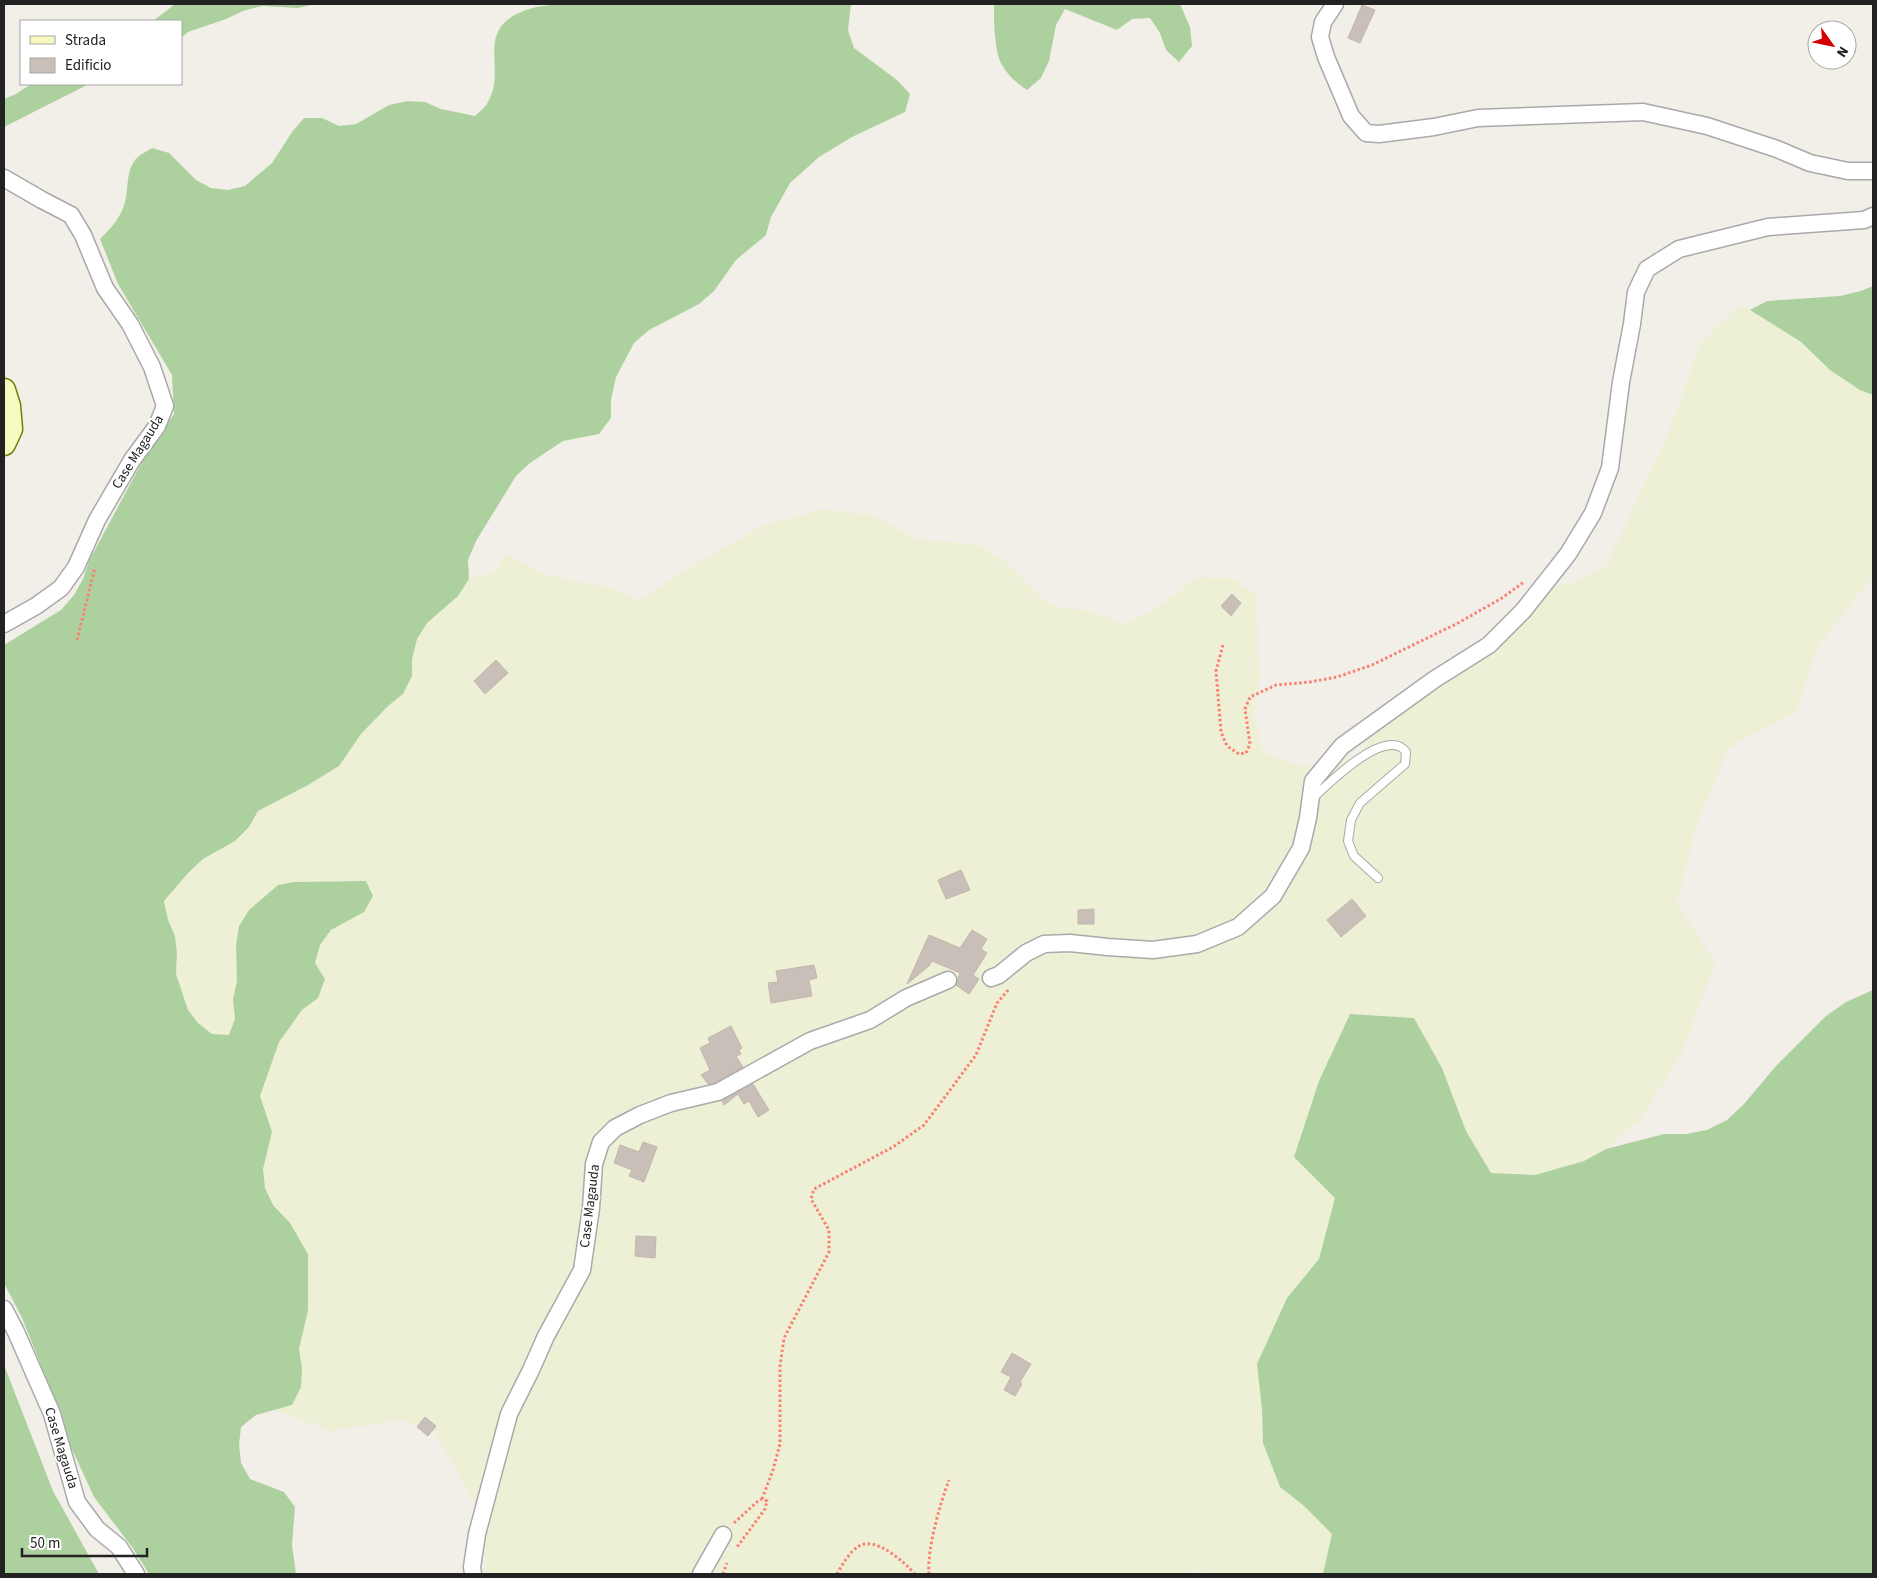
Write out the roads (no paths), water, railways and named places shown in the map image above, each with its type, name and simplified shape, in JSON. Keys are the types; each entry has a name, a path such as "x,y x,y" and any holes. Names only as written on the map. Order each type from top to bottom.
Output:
{"main road":[{"path":"4,390 9,406 10,429 4,444"}],"street":[{"path":"1335,4 1323,22 1320,36 1326,57 1351,116 1366,133 1379,134 1434,127 1478,118 1643,112 1707,126 1777,149 1810,163 1848,171 1873,171"},
{"name":"Case Magauda","path":"4,178 71,215 83,235 106,288 130,324 152,367 165,406 157,426 132,460 96,520 76,567 61,588 36,606 4,624"},
{"path":"991,978 999,975 1026,953 1044,944 1070,943 1154,950 1197,944 1238,927 1273,896 1301,848 1308,818 1313,781 1342,746 1435,679 1488,644 1523,611 1568,554 1593,513 1610,468 1621,382 1636,292 1647,269 1679,249 1768,227 1864,220 1873,216"},
{"name":"Case Magauda","path":"473,1574 472,1567 477,1534 509,1414 546,1336 582,1270 591,1208 594,1164 601,1142 615,1128 640,1115 671,1103 718,1092 810,1041 870,1020 906,998 948,980"},
{"name":"Case Magauda","path":"4,1309 52,1414 77,1502 97,1529 119,1547 136,1574"},
{"path":"701,1574 723,1535"}],"lane":[{"path":"1310,801 1360,758 1377,749 1393,745 1401,747 1406,752 1405,764 1360,803 1351,820 1348,840 1354,856 1378,878"}]}
